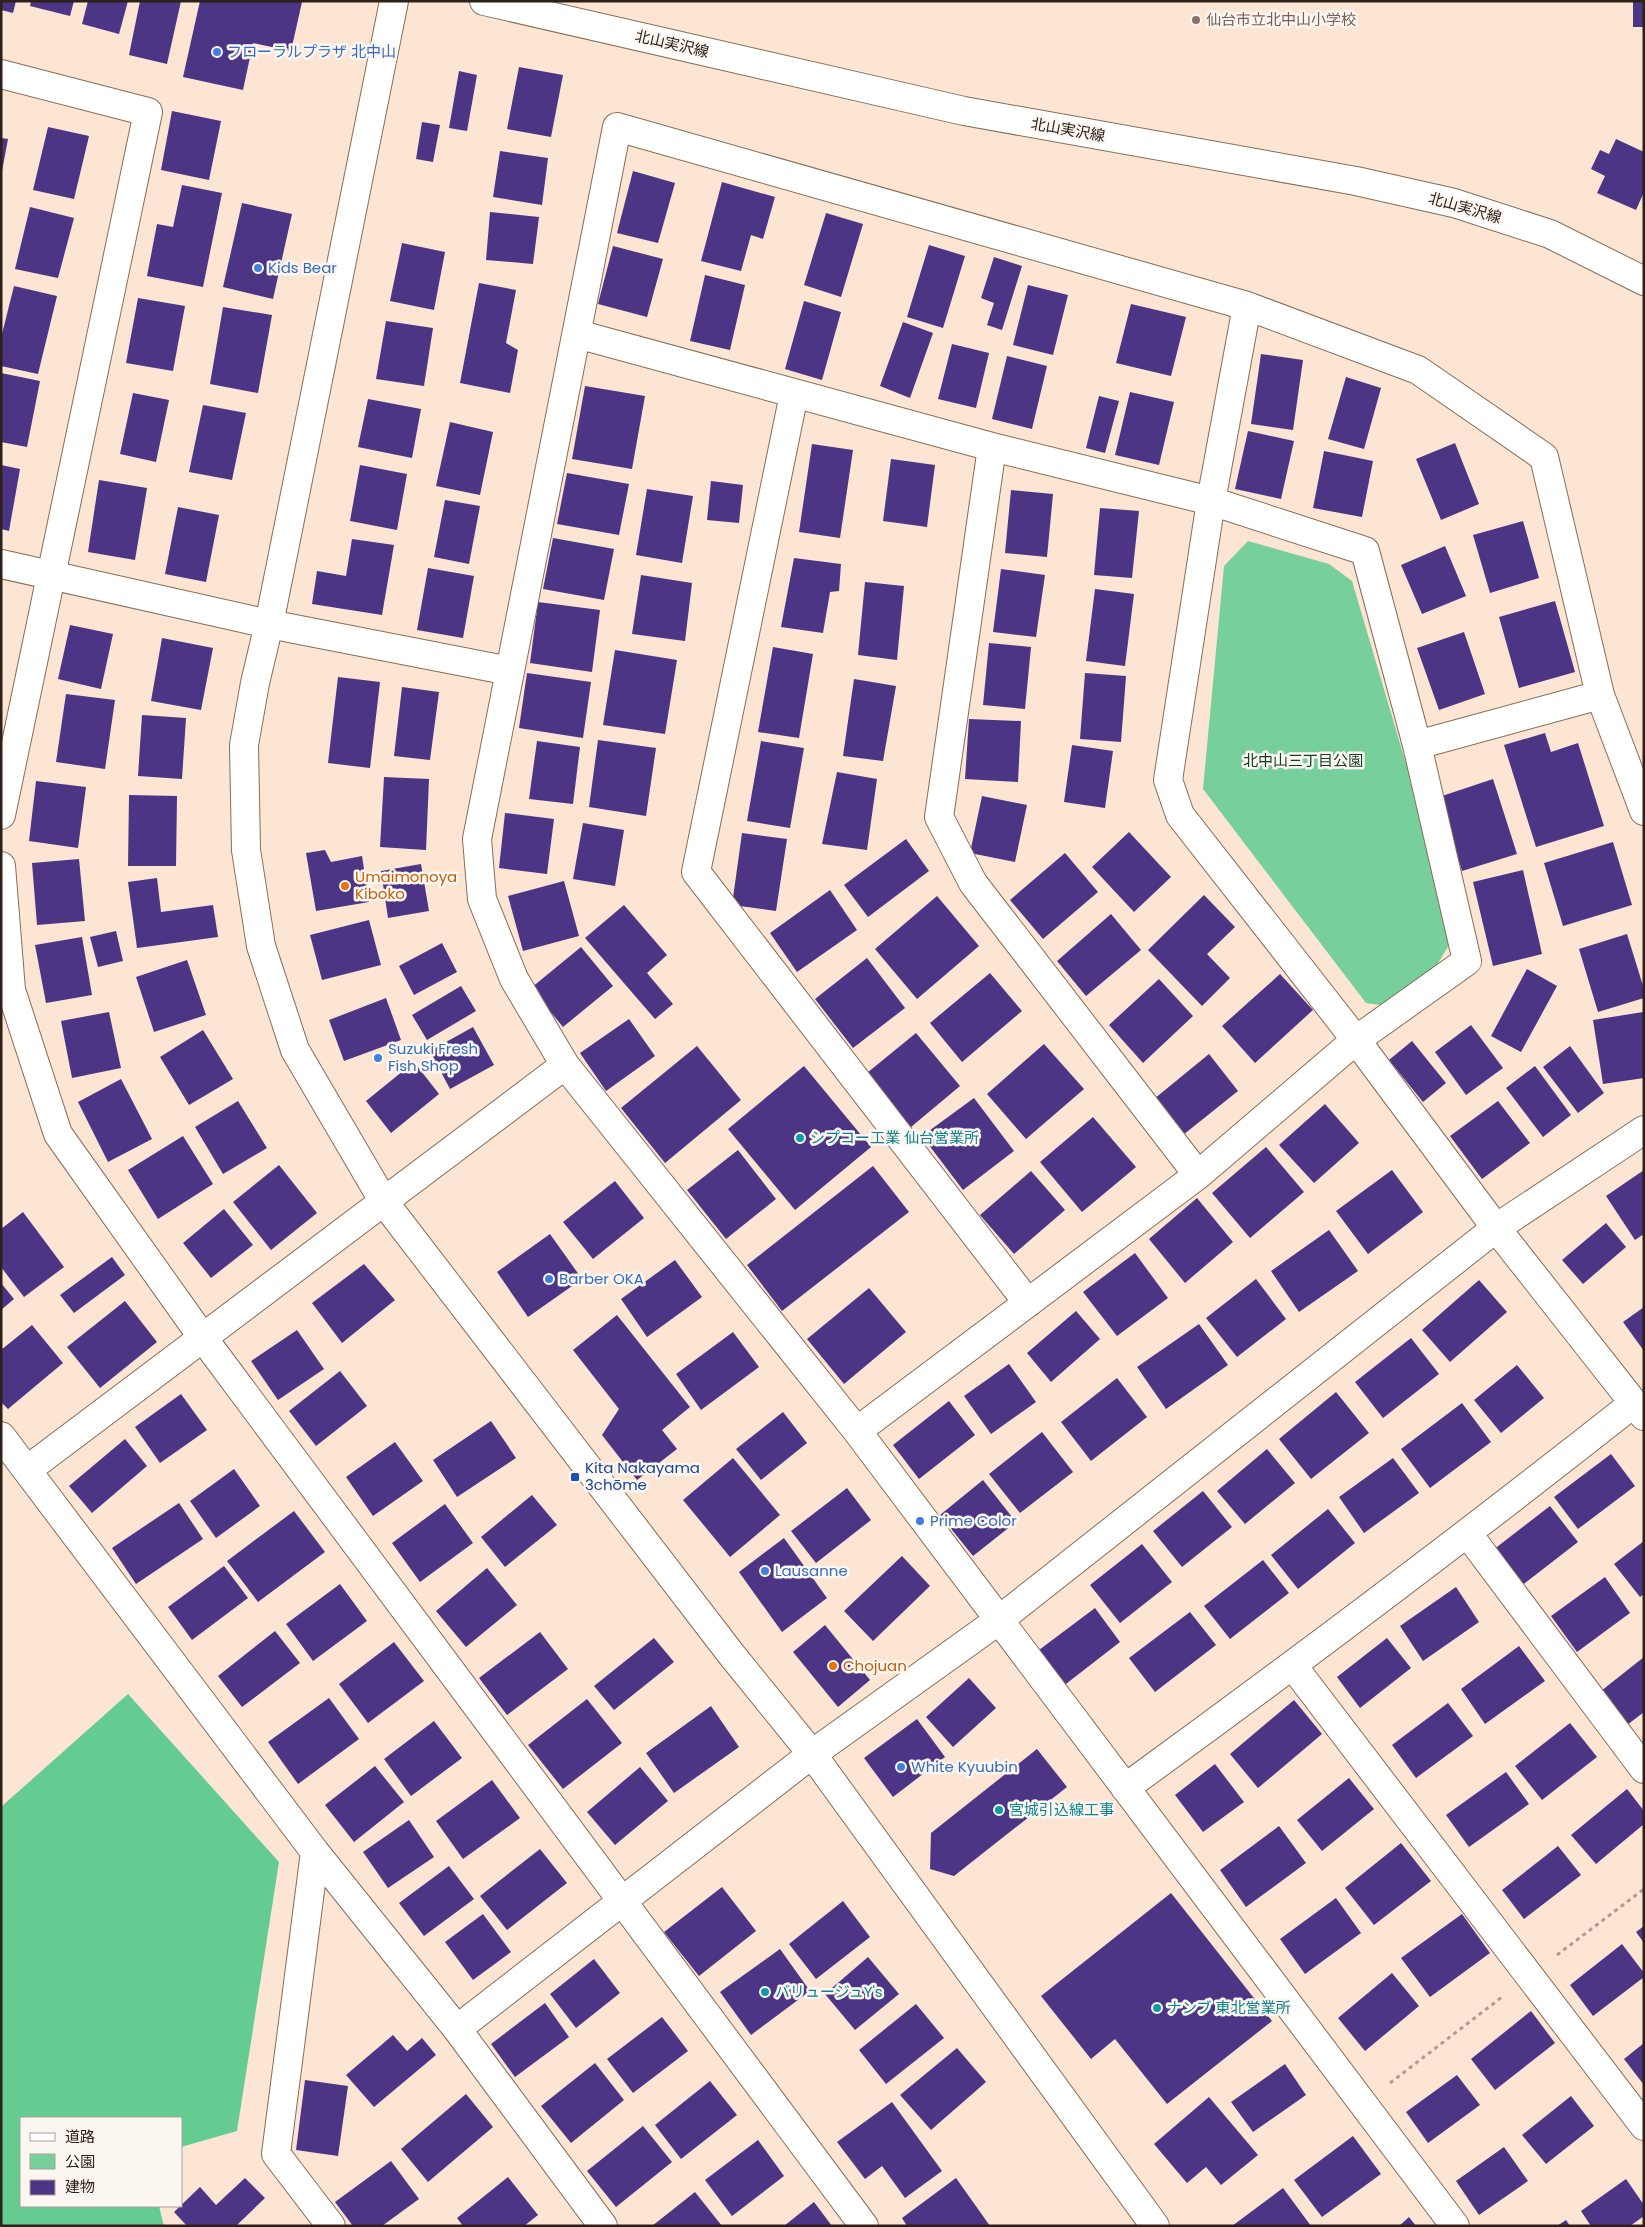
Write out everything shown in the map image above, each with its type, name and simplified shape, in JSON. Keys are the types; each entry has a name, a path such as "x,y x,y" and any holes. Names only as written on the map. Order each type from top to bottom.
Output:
{"street":[{"path":"394,1 244,745 246,850 261,946 296,1050 384,1202 725,1646 812,1754 1155,2226"},
{"name":"北山実沢線","path":"484,1 964,111 1356,181 1454,203 1550,234 1644,282"},
{"path":"1,74 148,112 1,815"},
{"path":"1455,2226 857,1431 565,1065 514,979 482,899 477,839 617,127 1247,306 1418,370 1544,457 1600,695 1644,811"},
{"path":"1125,1788 1293,1666 1468,1534 1639,1409 1496,1228 1356,1040 1180,815 1168,780 1211,501 1247,306"},
{"path":"577,334 992,447 1211,501 1366,551 1417,745 1468,961 1356,1040 1198,1175 857,1431"},
{"path":"794,394 696,872 1028,1303"},
{"path":"992,447 939,816 973,883 1198,1175"},
{"path":"1,564 269,624 510,671"},
{"path":"1417,745 1600,695"},
{"path":"1,866 11,990 58,1134 203,1338 864,2226"},
{"path":"27,1470 565,1065"},
{"path":"457,2029 812,1754 999,1620 1496,1228 1644,1130"},
{"path":"1,1436 315,1852 457,2029 603,2226"},
{"path":"1468,1534 1644,1769"},
{"path":"1293,1666 1644,2126"},
{"path":"315,1852 276,2154 331,2226"}],"green space":[{"name":"北中山三丁目公園","path":"1248,541 1329,564 1352,581 1456,933 1437,965 1394,1007 1366,1003 1203,789 1224,566"},
{"path":"128,1694 279,1862 237,2131 182,2147 182,2117 20,2117 20,2207 159,2207 164,2226 1,2226 1,1807"}],"building":[{"path":"1,1 16,1 13,13 1,10"},
{"path":"31,1 74,1 70,16 30,6"},
{"path":"88,1 128,1 119,34 82,24"},
{"path":"140,1 181,1 167,64 129,55"},
{"path":"200,1 302,2 291,51 253,43 243,90 183,77"},
{"path":"1633,1 1644,1 1644,27 1633,27"},
{"path":"519,67 563,75 551,137 507,129"},
{"path":"459,71 477,75 467,131 449,128"},
{"path":"172,111 221,121 209,180 161,170"},
{"path":"422,122 440,125 433,162 416,159"},
{"path":"48,127 89,136 74,199 33,190"},
{"path":"1,138 8,139 2,171 1,171"},
{"path":"1616,139 1644,152 1644,192 1636,210 1597,193 1605,176 1591,169 1600,150 1609,154"},
{"path":"500,151 548,158 542,205 493,197"},
{"path":"633,171 675,183 658,243 617,233"},
{"path":"722,182 775,197 763,239 751,235 741,271 701,261"},
{"path":"182,185 222,193 203,287 147,276 157,224 173,227"},
{"path":"242,203 292,214 273,299 223,287"},
{"path":"30,207 74,218 58,278 15,269"},
{"path":"490,212 539,217 533,264 486,260"},
{"path":"826,213 863,224 841,297 804,285"},
{"path":"402,243 445,252 434,310 390,301"},
{"path":"929,245 965,256 943,328 907,317"},
{"path":"613,246 663,259 647,317 598,304"},
{"path":"994,257 1022,266 1002,330 987,325 994,303 981,298"},
{"path":"705,275 745,285 730,350 690,341"},
{"path":"479,283 516,290 506,343 518,350 510,393 460,383"},
{"path":"1028,285 1068,295 1053,355 1013,345"},
{"path":"14,286 57,296 38,374 1,366 1,338"},
{"path":"138,298 185,306 173,371 126,363"},
{"path":"804,301 841,312 822,380 785,369"},
{"path":"1131,304 1186,317 1171,376 1116,363"},
{"path":"223,307 272,315 258,393 210,384"},
{"path":"386,321 433,328 424,386 376,379"},
{"path":"903,322 933,333 910,398 880,386"},
{"path":"952,344 989,353 976,408 938,399"},
{"path":"1261,354 1303,360 1293,430 1251,424"},
{"path":"1007,356 1047,366 1032,429 992,419"},
{"path":"1,373 40,381 27,447 1,442"},
{"path":"1346,377 1381,388 1364,449 1328,439"},
{"path":"585,386 645,396 632,469 572,459"},
{"path":"1130,392 1174,402 1159,465 1115,455"},
{"path":"133,393 169,400 156,462 120,454"},
{"path":"1099,396 1119,401 1105,453 1086,448"},
{"path":"368,399 421,409 412,458 358,447"},
{"path":"203,405 246,413 232,480 189,472"},
{"path":"450,422 493,432 480,495 436,486"},
{"path":"1248,431 1294,441 1281,499 1235,489"},
{"path":"1455,443 1479,504 1441,520 1416,459"},
{"path":"812,444 853,450 840,538 799,532"},
{"path":"1324,451 1373,461 1362,517 1313,508"},
{"path":"891,459 935,465 927,527 883,521"},
{"path":"1,465 20,469 9,531 1,529"},
{"path":"360,465 407,474 397,530 350,521"},
{"path":"567,473 629,484 619,535 557,524"},
{"path":"99,480 147,488 135,560 88,552"},
{"path":"711,481 743,485 739,523 707,520"},
{"path":"647,489 693,496 682,563 636,555"},
{"path":"1011,490 1053,494 1047,557 1005,553"},
{"path":"445,500 480,506 469,564 434,557"},
{"path":"178,507 219,515 206,582 165,574"},
{"path":"1100,508 1139,511 1132,578 1094,575"},
{"path":"1523,521 1539,578 1490,593 1473,535"},
{"path":"553,538 614,549 604,600 543,589"},
{"path":"352,539 394,545 382,615 312,604 317,571 346,576"},
{"path":"1445,546 1466,596 1422,614 1401,565"},
{"path":"794,558 841,564 839,591 830,592 823,633 781,627"},
{"path":"428,568 474,576 463,638 417,630"},
{"path":"1001,569 1045,575 1036,637 993,632"},
{"path":"641,575 692,583 685,641 632,634"},
{"path":"865,582 904,586 897,660 858,655"},
{"path":"1095,589 1134,594 1125,666 1086,661"},
{"path":"1555,601 1575,672 1519,688 1499,617"},
{"path":"538,602 600,610 592,672 530,663"},
{"path":"70,625 113,634 101,689 58,679"},
{"path":"1464,632 1485,694 1439,710 1417,648"},
{"path":"162,638 213,648 201,710 151,701"},
{"path":"989,643 1031,647 1025,709 983,705"},
{"path":"773,647 813,654 799,738 758,732"},
{"path":"615,650 677,660 665,734 603,725"},
{"path":"527,673 591,682 583,738 519,728"},
{"path":"1085,673 1126,676 1121,742 1080,739"},
{"path":"338,677 380,682 370,768 328,763"},
{"path":"854,679 896,686 883,761 843,756"},
{"path":"402,687 439,692 430,760 394,756"},
{"path":"66,694 115,700 105,769 56,762"},
{"path":"142,715 186,718 182,779 138,776"},
{"path":"969,719 1021,721 1018,782 965,779"},
{"path":"1545,733 1551,752 1578,743 1604,826 1536,847 1504,745"},
{"path":"598,740 656,748 646,816 589,807"},
{"path":"537,741 580,747 573,804 529,799"},
{"path":"761,741 804,748 790,828 747,821"},
{"path":"1072,745 1113,751 1105,808 1064,802"},
{"path":"837,772 877,779 867,850 822,844"},
{"path":"384,777 429,779 426,850 380,847"},
{"path":"1493,779 1517,854 1462,871 1439,797"},
{"path":"36,781 86,787 78,848 29,841"},
{"path":"129,795 177,796 176,866 128,866"},
{"path":"982,796 1027,805 1015,862 970,853"},
{"path":"505,813 554,819 547,874 499,868"},
{"path":"583,823 624,830 615,886 573,879"},
{"path":"1129,832 1171,877 1134,912 1092,867"},
{"path":"742,833 787,839 776,911 732,905"},
{"path":"906,839 929,871 868,917 844,885"},
{"path":"1613,842 1632,905 1563,926 1544,863"},
{"path":"325,850 331,862 362,856 369,902 316,911 306,853"},
{"path":"1065,853 1098,892 1043,939 1010,900"},
{"path":"79,859 85,921 37,925 32,863"},
{"path":"421,864 429,911 388,918 381,871"},
{"path":"1523,870 1542,954 1493,966 1473,882"},
{"path":"157,878 161,912 213,905 218,937 137,948 128,882"},
{"path":"564,881 579,936 523,951 508,896"},
{"path":"830,890 857,930 797,972 770,933"},
{"path":"1204,895 1235,927 1207,954 1230,978 1202,1006 1148,950"},
{"path":"937,896 979,946 917,999 875,949"},
{"path":"624,905 667,955 647,973 673,1004 655,1019 585,938"},
{"path":"1111,914 1141,950 1086,996 1057,961"},
{"path":"369,920 381,965 322,980 310,935"},
{"path":"116,931 123,961 98,967 90,937"},
{"path":"1627,934 1644,989 1644,998 1598,1012 1579,949"},
{"path":"82,937 92,995 46,1003 35,945"},
{"path":"442,943 457,972 414,995 399,966"},
{"path":"581,947 613,986 563,1027 531,988"},
{"path":"867,958 905,1008 853,1048 815,999"},
{"path":"187,960 206,1015 154,1032 136,977"},
{"path":"1527,969 1557,986 1521,1052 1491,1036"},
{"path":"990,973 1022,1011 962,1062 930,1023"},
{"path":"1280,974 1313,1010 1255,1063 1222,1026"},
{"path":"1159,979 1193,1016 1143,1063 1109,1025"},
{"path":"461,986 476,1011 427,1040 412,1015"},
{"path":"386,998 401,1040 344,1061 329,1020"},
{"path":"109,1012 121,1068 72,1078 61,1021"},
{"path":"1643,1012 1644,1078 1603,1084 1593,1020"},
{"path":"629,1019 655,1056 606,1091 580,1053"},
{"path":"1471,1025 1503,1068 1466,1095 1435,1052"},
{"path":"473,1027 494,1065 450,1089 430,1051"},
{"path":"203,1030 233,1079 189,1105 160,1057"},
{"path":"916,1033 960,1086 911,1127 867,1073"},
{"path":"1412,1041 1446,1083 1423,1102 1389,1060"},
{"path":"1044,1044 1084,1089 1026,1139 987,1094"},
{"path":"697,1046 741,1100 665,1163 621,1108"},
{"path":"1570,1046 1604,1093 1578,1113 1543,1067"},
{"path":"1209,1054 1238,1091 1183,1135 1154,1099"},
{"path":"414,1062 439,1094 391,1133 366,1101"},
{"name":"シプコー工業 仙台営業所","path":"804,1066 871,1147 795,1210 728,1129"},
{"path":"1535,1066 1571,1115 1543,1137 1506,1088"},
{"path":"121,1079 152,1139 108,1162 78,1102"},
{"path":"974,1098 1014,1151 963,1190 922,1136"},
{"path":"238,1101 267,1148 223,1174 195,1127"},
{"path":"1498,1101 1530,1143 1482,1179 1450,1136"},
{"path":"1325,1104 1359,1143 1314,1183 1279,1145"},
{"path":"1093,1117 1136,1167 1082,1212 1040,1162"},
{"path":"183,1136 213,1184 158,1219 128,1170"},
{"path":"1266,1147 1304,1192 1250,1238 1212,1193"},
{"path":"738,1150 776,1199 726,1239 687,1190"},
{"path":"279,1165 317,1213 271,1250 233,1202"},
{"path":"873,1166 909,1212 782,1311 747,1265"},
{"path":"1392,1170 1423,1212 1368,1254 1336,1211"},
{"path":"1644,1170 1644,1234 1635,1240 1606,1196"},
{"path":"1031,1171 1065,1210 1014,1254 980,1215"},
{"path":"615,1181 644,1218 593,1259 563,1222"},
{"path":"1197,1198 1233,1242 1185,1283 1149,1239"},
{"path":"224,1209 253,1245 211,1278 183,1243"},
{"path":"23,1212 64,1267 24,1297 1,1267 1,1229"},
{"path":"1606,1223 1626,1247 1583,1284 1562,1260"},
{"path":"1329,1230 1358,1271 1299,1312 1271,1271"},
{"path":"550,1234 582,1279 528,1317 497,1272"},
{"path":"1135,1253 1168,1298 1117,1336 1083,1292"},
{"path":"112,1257 125,1275 74,1313 60,1295"},
{"path":"675,1260 702,1297 647,1337 621,1299"},
{"path":"364,1264 395,1300 342,1343 312,1303"},
{"path":"1256,1279 1286,1319 1237,1357 1206,1318"},
{"path":"1479,1280 1507,1312 1450,1362 1422,1330"},
{"path":"1,1283 14,1299 1,1310"},
{"path":"869,1288 906,1332 844,1384 807,1339"},
{"path":"125,1301 157,1342 100,1388 67,1347"},
{"path":"1644,1307 1644,1351 1623,1322"},
{"path":"1076,1311 1100,1339 1051,1382 1027,1353"},
{"path":"617,1315 690,1407 662,1430 677,1449 637,1480 602,1435 619,1409 573,1350"},
{"path":"1199,1324 1228,1365 1166,1409 1137,1367"},
{"path":"32,1325 63,1363 8,1409 1,1402 1,1350"},
{"path":"297,1330 324,1369 278,1400 251,1361"},
{"path":"733,1332 759,1367 701,1410 676,1374"},
{"path":"1411,1338 1439,1374 1383,1418 1355,1382"},
{"path":"1009,1364 1036,1402 991,1434 964,1396"},
{"path":"1517,1365 1544,1398 1501,1433 1474,1400"},
{"path":"340,1371 367,1406 316,1446 289,1411"},
{"path":"1117,1378 1147,1417 1091,1461 1061,1422"},
{"path":"1336,1392 1369,1433 1311,1479 1279,1439"},
{"path":"181,1394 207,1430 160,1463 135,1427"},
{"path":"949,1401 975,1435 919,1479 893,1445"},
{"path":"1462,1403 1491,1442 1430,1488 1401,1449"},
{"path":"783,1412 807,1443 761,1480 736,1449"},
{"path":"491,1421 516,1458 457,1497 433,1460"},
{"path":"1042,1432 1073,1472 1020,1513 989,1474"},
{"path":"125,1439 147,1466 92,1513 69,1486"},
{"path":"395,1442 423,1481 373,1516 346,1477"},
{"path":"1267,1449 1295,1483 1245,1524 1217,1491"},
{"path":"1611,1454 1635,1486 1578,1529 1554,1497"},
{"path":"733,1458 780,1515 730,1557 683,1500"},
{"path":"1393,1458 1419,1493 1364,1533 1339,1497"},
{"path":"234,1469 260,1506 216,1538 190,1501"},
{"path":"983,1480 1016,1522 973,1556 940,1515"},
{"path":"847,1488 871,1520 816,1563 791,1531"},
{"path":"1203,1491 1232,1527 1182,1567 1153,1531"},
{"path":"532,1495 557,1525 505,1567 481,1537"},
{"path":"179,1503 203,1539 136,1584 112,1548"},
{"path":"445,1504 473,1543 420,1582 392,1543"},
{"path":"1550,1506 1578,1542 1521,1586 1493,1550"},
{"path":"1328,1509 1355,1543 1298,1589 1271,1555"},
{"path":"294,1511 325,1552 258,1602 227,1561"},
{"path":"784,1538 827,1598 782,1632 739,1572"},
{"path":"1644,1541 1644,1594 1640,1597 1614,1564"},
{"path":"1142,1544 1172,1582 1120,1623 1090,1585"},
{"path":"902,1556 930,1586 873,1641 844,1611"},
{"path":"1263,1560 1289,1593 1230,1639 1204,1606"},
{"path":"224,1566 248,1598 192,1640 168,1607"},
{"path":"487,1568 517,1605 466,1647 436,1611"},
{"path":"1605,1577 1630,1613 1577,1652 1551,1616"},
{"path":"340,1584 367,1621 313,1661 286,1624"},
{"path":"1456,1587 1479,1622 1423,1661 1400,1626"},
{"path":"1095,1608 1120,1642 1062,1687 1035,1653"},
{"path":"1190,1612 1216,1645 1155,1692 1129,1658"},
{"path":"825,1625 870,1680 838,1707 793,1652"},
{"path":"275,1631 300,1663 242,1707 218,1676"},
{"path":"540,1632 568,1669 507,1715 479,1678"},
{"path":"654,1638 674,1662 614,1710 594,1686"},
{"path":"1387,1638 1411,1668 1360,1708 1337,1677"},
{"path":"394,1642 424,1681 368,1723 339,1684"},
{"path":"1519,1646 1545,1681 1485,1724 1461,1689"},
{"path":"1644,1657 1644,1712 1627,1725 1601,1691"},
{"path":"969,1678 996,1708 953,1747 926,1717"},
{"path":"329,1698 359,1739 298,1784 268,1742"},
{"path":"587,1699 622,1743 563,1789 528,1745"},
{"path":"1294,1700 1322,1734 1258,1788 1230,1754"},
{"path":"1448,1703 1473,1736 1416,1778 1392,1745"},
{"path":"711,1706 739,1747 674,1793 646,1753"},
{"path":"917,1719 945,1757 893,1797 864,1758"},
{"path":"434,1721 462,1758 411,1796 384,1759"},
{"path":"1570,1723 1597,1757 1542,1800 1515,1766"},
{"name":"宮城引込線工事","path":"1037,1749 1067,1787 954,1876 930,1869 931,1833"},
{"path":"1215,1764 1244,1802 1203,1832 1175,1795"},
{"path":"375,1766 404,1802 354,1842 325,1805"},
{"path":"640,1767 668,1801 615,1845 587,1812"},
{"path":"1506,1772 1529,1804 1469,1847 1446,1815"},
{"path":"1349,1778 1374,1809 1322,1851 1297,1820"},
{"path":"492,1780 520,1818 463,1859 436,1821"},
{"path":"1627,1789 1644,1811 1644,1824 1596,1864 1571,1835"},
{"path":"409,1820 434,1857 388,1888 363,1852"},
{"path":"1279,1826 1306,1863 1246,1907 1220,1870"},
{"path":"1401,1843 1431,1881 1374,1925 1345,1888"},
{"path":"1558,1846 1581,1875 1524,1919 1502,1890"},
{"path":"540,1849 567,1883 507,1930 480,1896"},
{"path":"449,1866 474,1899 424,1936 399,1903"},
{"path":"722,1887 756,1931 699,1976 664,1932"},
{"name":"ナンブ 東北営業所","path":"1171,1893 1272,2021 1167,2104 1115,2039 1091,2059 1041,1996"},
{"path":"1336,1898 1361,1933 1305,1974 1280,1939"},
{"path":"843,1901 870,1937 816,1979 789,1944"},
{"path":"483,1914 511,1952 473,1980 445,1942"},
{"path":"1462,1914 1490,1953 1430,1997 1401,1958"},
{"path":"1644,1926 1644,1943 1636,1932"},
{"path":"1622,1944 1644,1973 1644,1977 1593,2016 1570,1985"},
{"name":"バリュージュY's","path":"780,1949 810,1991 751,2035 720,1992"},
{"path":"868,1957 899,1994 855,2030 825,1994"},
{"path":"594,1959 620,1993 576,2028 550,1994"},
{"path":"1392,1973 1419,2006 1365,2051 1338,2018"},
{"path":"545,2003 569,2037 515,2077 491,2044"},
{"path":"916,2004 944,2038 886,2084 859,2050"},
{"path":"1531,2011 1555,2043 1495,2090 1471,2059"},
{"path":"662,2017 688,2051 633,2093 607,2059"},
{"path":"393,2035 407,2051 422,2038 436,2055 374,2107 346,2075"},
{"path":"1644,2043 1644,2085 1624,2059"},
{"path":"957,2048 986,2082 931,2130 900,2095"},
{"path":"595,2063 624,2100 571,2143 541,2106"},
{"path":"1285,2064 1306,2095 1253,2132 1231,2102"},
{"path":"1457,2075 1480,2105 1428,2143 1406,2112"},
{"path":"305,2080 348,2086 338,2156 296,2150"},
{"path":"710,2081 737,2115 681,2159 655,2125"},
{"path":"466,2094 493,2127 428,2182 401,2149"},
{"path":"1571,2096 1594,2126 1546,2164 1522,2135"},
{"path":"1209,2097 1258,2155 1221,2185 1206,2167 1187,2183 1154,2144"},
{"path":"892,2102 942,2171 905,2198 882,2166 865,2179 837,2142"},
{"path":"643,2126 672,2162 616,2207 587,2171"},
{"path":"1353,2136 1381,2174 1322,2217 1294,2180"},
{"path":"758,2140 784,2176 732,2216 705,2180"},
{"path":"1504,2147 1528,2181 1479,2215 1456,2181"},
{"path":"391,2161 419,2199 382,2226 353,2226 335,2202"},
{"path":"508,2177 538,2215 524,2226 463,2226 457,2218"},
{"path":"245,2178 265,2198 236,2226 187,2226 174,2212 182,2207 182,2204 200,2187 216,2205"},
{"path":"956,2178 990,2226 907,2226 902,2218"},
{"path":"1626,2179 1644,2205 1644,2216 1630,2226 1591,2226 1581,2211"},
{"path":"1283,2188 1311,2226 1232,2226"},
{"path":"695,2192 722,2226 652,2226"},
{"path":"814,2202 832,2226 784,2226"},
{"path":"1409,2217 1416,2226 1399,2226"},
{"path":"1566,2220 1570,2226 1557,2226"}],"place":[{"name":"仙台市立北中山小学校","path":"1196,20"},
{"name":"フローラルプラザ 北中山","path":"217,52"},
{"name":"Kids Bear","path":"258,268"},
{"name":"Umaimonoya Kiboko","path":"345,886"},
{"name":"Suzuki Fresh Fish Shop","path":"378,1058"},
{"name":"シプコー工業 仙台営業所","path":"800,1138"},
{"name":"Barber OKA","path":"549,1279"},
{"name":"Kita Nakayama 3chōme","path":"575,1477"},
{"name":"Prime Color","path":"920,1521"},
{"name":"Lausanne","path":"765,1571"},
{"name":"Chojuan","path":"833,1666"},
{"name":"White Kyuubin","path":"901,1767"},
{"name":"宮城引込線工事","path":"999,1810"},
{"name":"バリュージュY's","path":"765,1992"},
{"name":"ナンブ 東北営業所","path":"1157,2008"}]}
